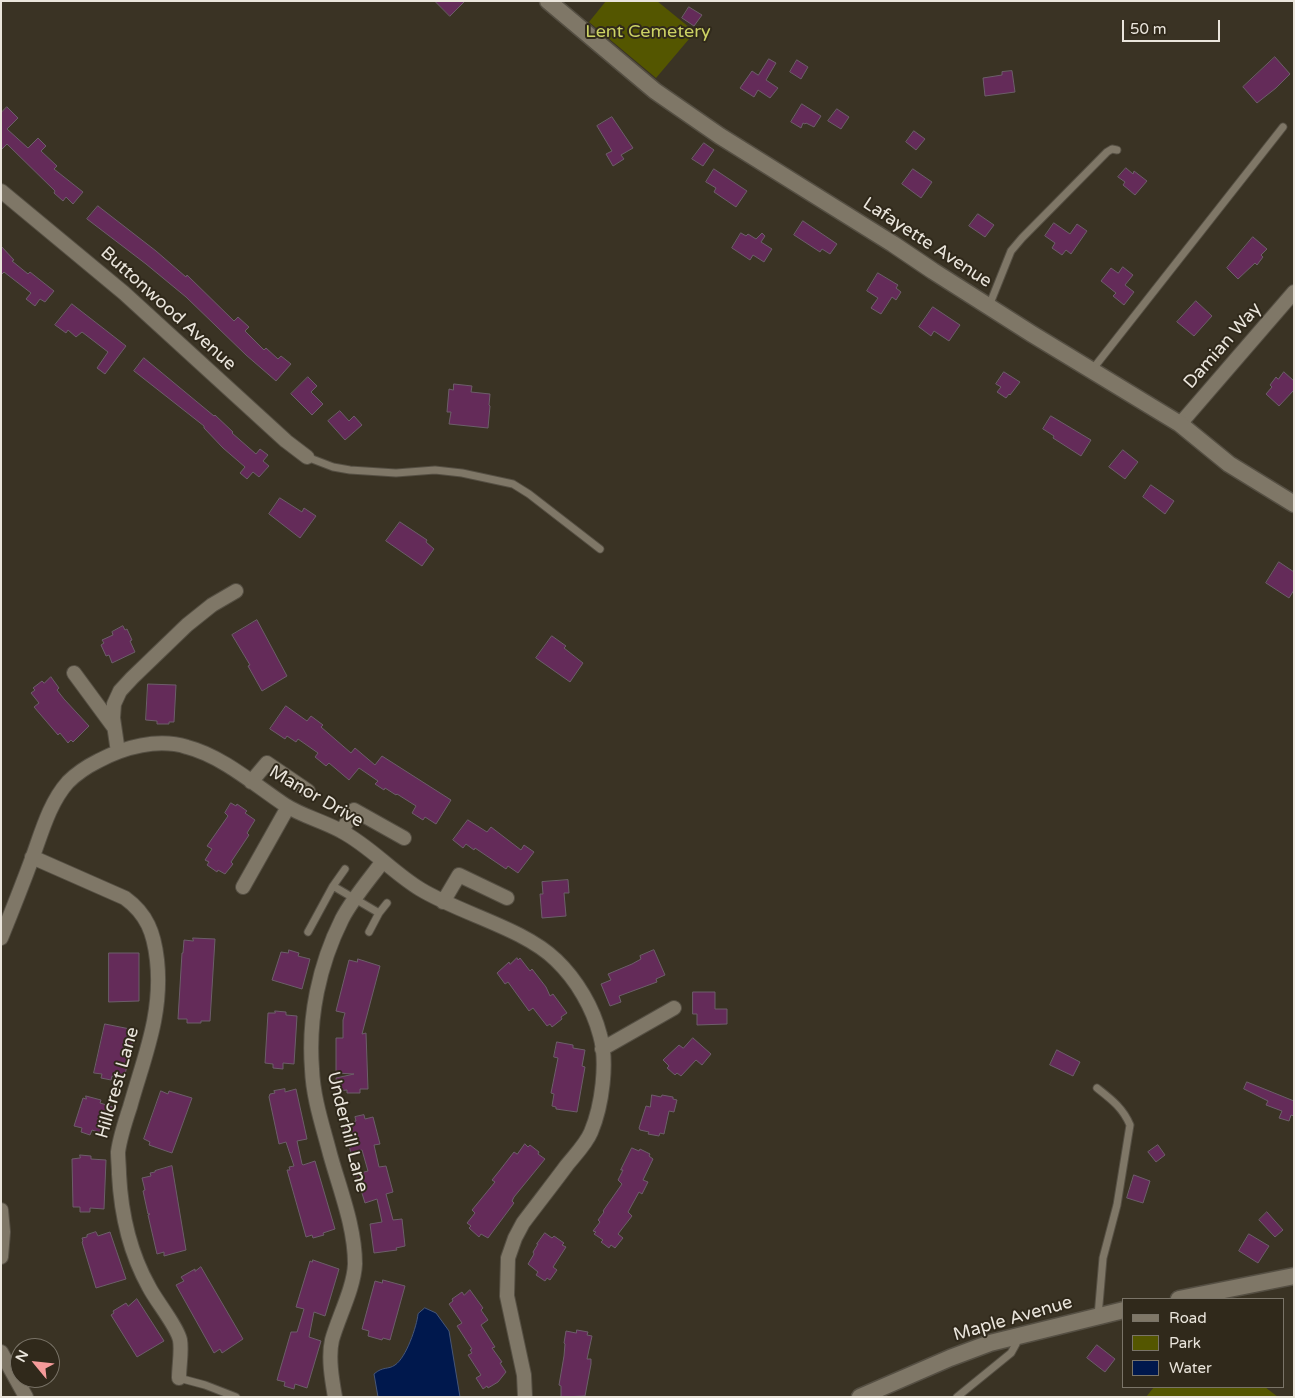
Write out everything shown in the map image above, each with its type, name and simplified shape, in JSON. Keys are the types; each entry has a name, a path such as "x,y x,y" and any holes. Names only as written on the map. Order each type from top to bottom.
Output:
{"street":[{"name":"Lafayette Avenue","path":"548,1 655,91 720,136 1180,424 1229,464 1294,504"},
{"name":"Buttonwood Avenue","path":"1,191 124,293 286,441 307,457"},
{"name":"Damian Way","path":"1180,424 1294,292"},
{"path":"118,752 113,726 114,704 120,691 200,615 212,605 236,591"},
{"path":"74,673 113,726"},
{"name":"Manor Drive","path":"1,938 43,826 68,782 98,761 118,752 136,746 172,744 199,750 288,807 342,831 418,888 443,902 520,936 541,948 556,960 571,976 587,1002 601,1036 604,1071 601,1092 590,1133 523,1223 508,1258 507,1296 524,1375 525,1397"},
{"path":"251,782 267,763 308,790"},
{"path":"243,887 288,807"},
{"path":"342,831 354,810 404,838"},
{"name":"Hillcrest Lane","path":"32,857 125,898 136,906 144,916 154,937 159,979 157,1015 118,1152 120,1194 126,1231 137,1260 148,1286 180,1339 180,1378"},
{"name":"Underhill Lane","path":"335,1397 332,1342 355,1266 352,1236 344,1199 331,1156 313,1079 312,1039 314,1007 322,973 335,935 355,899 384,861"},
{"path":"443,902 459,875 507,898"},
{"path":"602,1049 674,1008"},
{"path":"1,1210 3,1232 1,1258"},
{"path":"1184,1298 1294,1276"},
{"name":"Maple Avenue","path":"860,1397 990,1343 1122,1310"},
{"path":"1,1352 26,1397"}],"lane":[{"path":"1092,370 1283,127"},
{"path":"989,306 1007,259 1022,238 1107,152 1112,149 1117,150"},
{"path":"307,457 324,464 350,470 396,473 444,471 513,484 529,494 600,549"},
{"path":"308,932 333,886 345,869"},
{"path":"333,886 379,914"},
{"path":"370,932 387,903"},
{"path":"1097,1088 1117,1105 1125,1114 1130,1125 1116,1212 1103,1258 1098,1316"},
{"path":"957,1397 1011,1353 1018,1335"},
{"name":"Hillcrest Lane","path":"180,1378 236,1397"}],"green space":[{"name":"Lent Cemetery","path":"606,1 657,1 695,32 656,78 589,22"},
{"path":"1153,1388 1266,1388 1278,1397 1146,1397"}],"water":[{"path":"425,1308 436,1313 449,1331 460,1397 378,1397 374,1374 395,1365 403,1356 416,1326 418,1314"}],"building":[{"path":"435,1 465,1 450,16"},
{"path":"689,7 702,15 694,26 682,18"},
{"path":"1275,57 1290,74 1257,103 1243,87"},
{"path":"769,59 776,63 766,80 778,88 770,98 758,90 754,97 740,88 752,71 758,75"},
{"path":"797,60 808,67 801,79 790,72"},
{"path":"1012,71 1015,92 985,96 983,78 1002,75 1002,72"},
{"path":"802,104 821,116 814,127 803,123 801,128 791,122"},
{"path":"7,107 18,118 7,129 28,148 38,138 46,146 41,151 57,166 54,169 83,192 73,204 66,197 63,201 54,193 55,191 7,144 1,150 1,113"},
{"path":"837,109 849,117 841,129 828,121"},
{"path":"612,117 633,148 621,155 624,159 613,166 606,154 612,151 597,126"},
{"path":"914,131 925,139 916,150 906,142"},
{"path":"704,143 714,150 703,166 692,159"},
{"path":"1126,168 1133,174 1134,171 1147,181 1135,195 1123,185 1125,182 1118,177"},
{"path":"714,169 747,191 736,207 714,192 716,188 706,182"},
{"path":"913,169 932,182 921,198 902,184"},
{"path":"98,206 186,277 187,275 234,321 238,317 249,327 245,331 264,350 266,348 278,359 281,356 291,364 276,381 186,297 87,219"},
{"path":"978,214 994,225 985,237 969,226"},
{"path":"803,221 837,244 830,254 822,249 820,252 794,235"},
{"path":"1054,223 1070,234 1077,224 1087,231 1071,254 1066,250 1062,255 1052,248 1055,243 1045,236"},
{"path":"741,233 746,236 748,234 756,239 762,233 765,236 761,242 772,249 764,262 753,255 750,260 732,248"},
{"path":"1253,237 1267,249 1261,255 1263,257 1257,265 1255,263 1238,279 1227,268"},
{"path":"1,246 14,260 12,261 28,274 30,272 54,291 45,302 40,299 35,306 26,299 31,293 4,272 1,275"},
{"path":"1123,267 1133,275 1125,285 1134,292 1124,305 1113,296 1116,293 1101,281 1111,268 1118,273"},
{"path":"878,273 898,285 896,288 901,292 896,300 892,297 881,314 871,308 878,298 867,291"},
{"path":"1196,301 1212,316 1194,336 1177,322"},
{"path":"72,304 126,346 105,374 97,368 108,352 82,332 76,337 68,330 66,333 55,325"},
{"path":"933,307 960,325 949,341 934,331 931,336 919,327"},
{"path":"144,358 215,415 256,454 260,449 268,455 263,461 269,466 259,477 253,472 247,479 240,473 245,467 223,448 204,426 134,371"},
{"path":"1004,372 1020,382 1006,398 997,392 1001,387 996,384"},
{"path":"1284,372 1294,381 1294,390 1279,406 1266,394 1272,387 1270,385 1276,377 1278,379"},
{"path":"308,377 317,386 311,392 323,404 312,415 291,394"},
{"path":"454,384 472,386 471,392 490,394 488,428 449,424 451,412 447,412 449,389 453,390"},
{"path":"340,411 349,421 354,416 362,425 345,440 328,421"},
{"path":"1051,416 1091,440 1081,456 1053,438 1054,436 1043,429"},
{"path":"1123,450 1138,462 1125,479 1109,467"},
{"path":"1151,485 1174,501 1165,514 1143,497"},
{"path":"280,498 302,512 304,508 316,516 300,538 269,514"},
{"path":"400,522 427,540 426,542 434,549 422,566 386,541"},
{"path":"1279,562 1294,572 1294,590 1289,598 1266,583"},
{"path":"257,620 287,676 262,691 248,666 250,665 232,635"},
{"path":"123,626 125,630 127,629 135,652 112,663 109,655 106,656 101,645 104,643 102,640 113,635 112,632"},
{"path":"552,636 566,646 564,648 583,663 570,682 536,658"},
{"path":"51,677 59,688 57,690 89,726 73,742 71,740 68,743 60,733 58,735 34,707 39,703 31,693 35,690 33,688"},
{"path":"148,684 176,685 174,722 157,724 157,721 146,720"},
{"path":"286,706 307,721 311,716 323,725 321,727 351,753 355,748 375,765 382,756 451,800 436,824 425,817 423,820 412,813 416,806 397,794 385,788 384,790 375,784 378,781 359,768 349,780 329,763 326,766 315,757 318,753 298,739 296,742 287,736 285,739 270,729"},
{"path":"231,803 236,806 237,804 247,811 245,813 255,820 247,833 249,835 231,862 233,864 225,874 218,870 217,872 207,865 209,862 205,860 212,849 207,846 228,816 225,813"},
{"path":"468,820 487,832 491,827 521,850 524,845 534,852 518,873 508,866 506,869 475,848 474,850 466,844 463,848 453,840"},
{"path":"568,880 569,893 564,893 566,916 542,918 540,894 543,894 542,882"},
{"path":"193,938 215,939 210,1021 201,1021 201,1023 187,1023 187,1019 178,1019 184,940 193,941"},
{"path":"289,950 299,953 298,956 310,959 302,989 272,980 281,952 288,953"},
{"path":"654,950 665,975 656,979 657,982 619,996 621,1002 610,1006 601,984 611,980 608,974 632,964 641,959 640,956"},
{"path":"109,953 139,953 139,1001 109,1002"},
{"path":"517,958 518,960 520,958 530,971 532,969 546,987 550,996 553,994 567,1013 552,1027 550,1024 547,1026 533,1008 529,1011 508,982 505,984 497,973 509,962 510,964"},
{"path":"358,959 380,966 362,1034 366,1033 368,1089 360,1089 360,1093 347,1093 347,1090 337,1091 336,1078 354,1074 336,1073 336,1038 343,1038 345,1013 336,1011 349,960 357,962"},
{"path":"693,992 715,992 715,1009 727,1009 727,1024 697,1025 697,1014 693,1014"},
{"path":"275,1011 297,1016 294,1064 283,1063 283,1069 273,1068 273,1064 265,1063 268,1013 275,1013"},
{"path":"105,1024 135,1030 124,1079 112,1076 111,1080 101,1078 102,1074 94,1073"},
{"path":"693,1038 711,1054 702,1065 696,1060 681,1076 677,1073 675,1075 667,1068 669,1066 663,1060 679,1045 683,1048"},
{"path":"557,1042 573,1045 573,1048 585,1050 582,1066 585,1067 577,1112 556,1109 556,1107 552,1106 554,1094 551,1093 558,1058 554,1057"},
{"path":"1057,1050 1080,1062 1073,1076 1050,1065"},
{"path":"1247,1082 1294,1101 1294,1116 1291,1115 1289,1121 1279,1118 1282,1111 1266,1105 1268,1101 1244,1089"},
{"path":"285,1089 285,1092 296,1089 307,1139 297,1141 302,1164 315,1161 335,1229 313,1238 312,1235 306,1237 287,1170 290,1170 289,1167 294,1166 286,1142 279,1144 269,1097 270,1094 275,1093 274,1091"},
{"path":"161,1091 168,1094 169,1091 192,1098 172,1153 149,1145 150,1142 144,1139"},
{"path":"652,1095 673,1097 673,1099 677,1100 674,1112 669,1111 664,1134 660,1133 659,1136 648,1134 649,1132 639,1128 646,1106 650,1107"},
{"path":"86,1096 101,1100 100,1103 113,1107 104,1134 92,1130 90,1135 81,1132 82,1128 74,1126 83,1098 86,1099"},
{"path":"364,1115 365,1119 373,1117 380,1144 374,1145 379,1167 386,1166 393,1192 386,1194 393,1220 402,1219 405,1246 396,1248 397,1250 374,1253 370,1224 382,1222 377,1199 365,1203 356,1174 368,1171 362,1150 351,1153 343,1124 356,1121 355,1117"},
{"path":"525,1144 528,1147 530,1145 545,1159 514,1197 512,1201 514,1203 488,1238 481,1234 479,1237 469,1228 471,1226 467,1223 475,1213 472,1210 495,1182 492,1180 514,1152 517,1154"},
{"path":"1158,1145 1165,1155 1156,1162 1148,1152"},
{"path":"632,1148 639,1151 640,1149 650,1154 649,1156 653,1159 643,1180 648,1182 642,1194 639,1192 628,1212 632,1216 618,1234 623,1238 615,1248 611,1245 609,1248 601,1242 603,1240 594,1234 596,1232 593,1231 600,1222 598,1220 603,1211 622,1184 618,1180"},
{"path":"80,1155 91,1156 91,1159 106,1160 104,1209 90,1208 90,1212 80,1212 80,1207 73,1207 72,1159 80,1158"},
{"path":"172,1166 186,1250 164,1256 164,1252 157,1254 148,1215 150,1214 148,1214 143,1191 145,1190 142,1178 151,1176 150,1173 155,1171"},
{"path":"1134,1175 1150,1181 1143,1203 1127,1198"},
{"path":"1267,1212 1283,1230 1275,1237 1259,1220"},
{"path":"96,1232 98,1236 110,1232 126,1279 96,1288 82,1238"},
{"path":"545,1233 552,1238 554,1236 564,1243 562,1245 566,1247 553,1267 557,1270 550,1280 547,1278 545,1281 536,1275 538,1272 528,1264 537,1244"},
{"path":"1249,1234 1269,1246 1258,1263 1239,1251"},
{"path":"313,1260 339,1269 325,1316 314,1312 309,1337 321,1341 307,1388 295,1384 294,1389 284,1386 285,1382 277,1380 291,1332 297,1332 304,1309 296,1307 310,1261 312,1262"},
{"path":"201,1267 243,1339 222,1353 220,1349 214,1353 176,1285 184,1281 181,1277"},
{"path":"383,1280 405,1286 390,1340 368,1336 369,1331 362,1329 375,1281 382,1283"},
{"path":"470,1290 483,1308 481,1310 488,1320 481,1325 495,1347 492,1348 502,1362 500,1363 506,1372 498,1382 483,1389 476,1378 481,1375 468,1355 472,1353 470,1350 472,1349 457,1326 462,1323 449,1304 453,1301 452,1299 462,1292 464,1295"},
{"path":"137,1299 164,1341 137,1357 111,1315 114,1313 113,1311 126,1303 128,1306"},
{"path":"577,1330 588,1332 587,1335 592,1336 587,1359 591,1359 591,1364 585,1396 561,1397 561,1386 559,1385 566,1331 576,1333"},
{"path":"1097,1345 1115,1359 1105,1372 1087,1358"}]}
